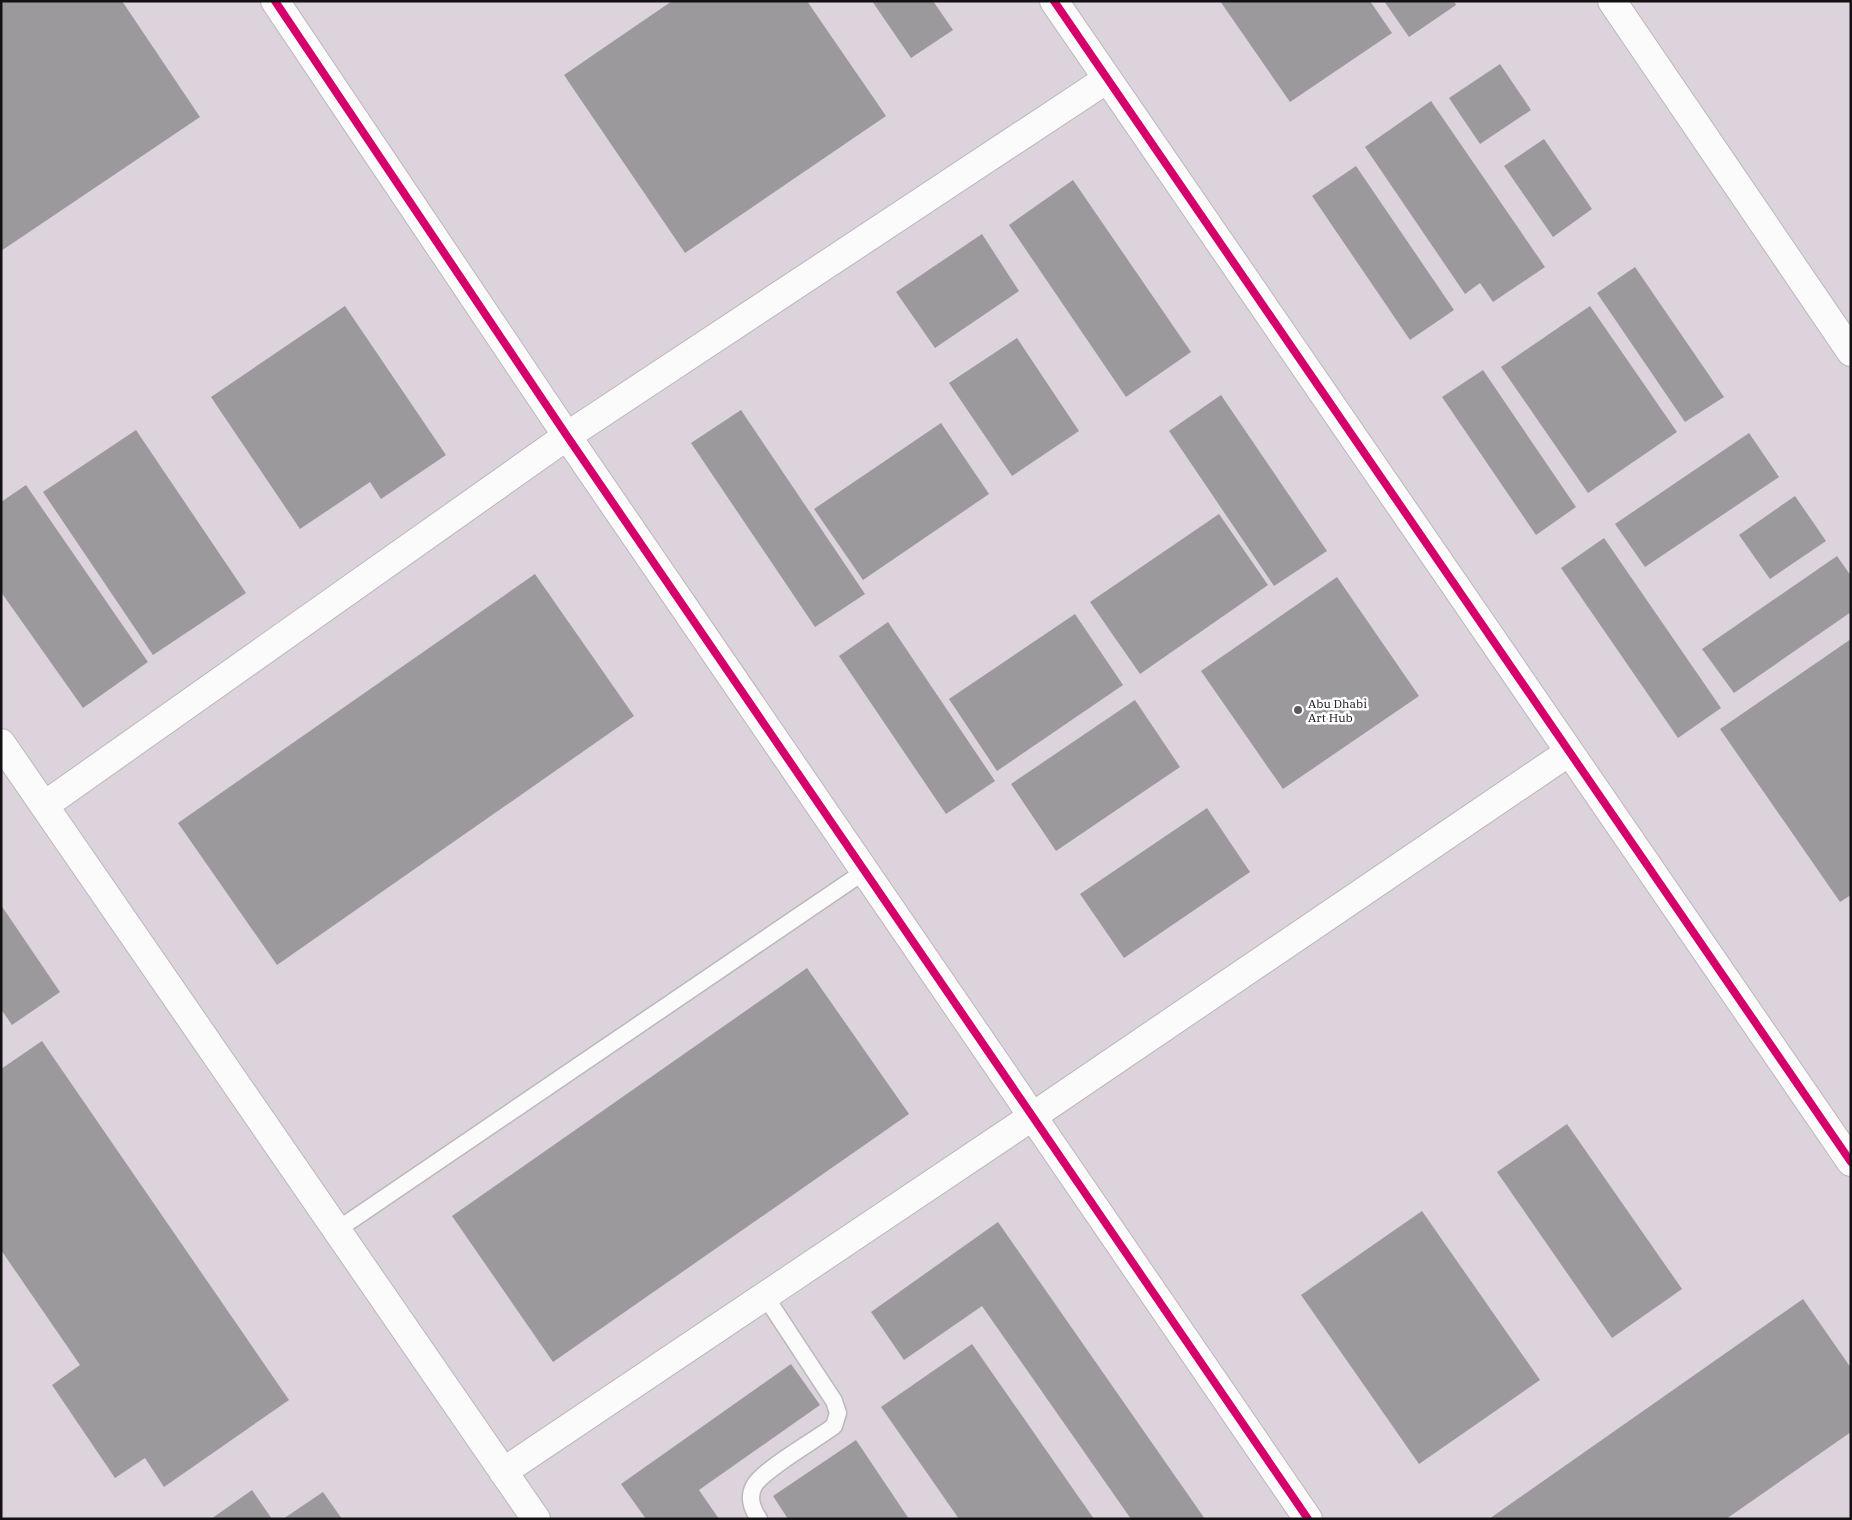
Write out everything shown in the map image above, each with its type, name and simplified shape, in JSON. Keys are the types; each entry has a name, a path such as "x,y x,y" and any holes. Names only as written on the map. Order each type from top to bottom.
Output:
{"street":[{"path":"275,1 567,436 1308,1519"},
{"path":"1054,1 1851,1162"},
{"path":"1612,1 1851,352"},
{"path":"45,805 567,436 1107,79"},
{"path":"1,743 536,1519"},
{"path":"503,1472 1033,1116 1568,752"}],"lane":[{"path":"337,1230 866,871"},
{"path":"759,1519 752,1506 751,1497 757,1481 834,1426 838,1413 834,1401 765,1296"}],"shaded area":[{"path":"1,1 1851,1 1851,1519 1,1519"}],"building":[{"path":"1,1 122,1 200,117 1,251"},
{"path":"672,1 807,1 886,116 685,253 564,75"},
{"path":"872,1 933,1 953,30 911,58"},
{"path":"1220,1 1370,1 1392,33 1290,102"},
{"path":"1384,1 1454,1 1456,5 1409,37"},
{"path":"1500,64 1531,110 1480,144 1449,98"},
{"path":"1431,101 1545,267 1493,302 1480,283 1465,294 1365,147"},
{"path":"1544,139 1592,209 1553,237 1504,166"},
{"path":"1356,166 1454,310 1410,340 1312,196"},
{"path":"1073,180 1191,352 1126,397 1009,225"},
{"path":"982,234 1019,291 935,348 896,292"},
{"path":"1635,267 1724,397 1685,422 1597,293"},
{"path":"345,306 446,455 381,499 370,482 300,529 211,397"},
{"path":"1590,306 1677,432 1588,493 1501,367"},
{"path":"1017,338 1079,431 1012,476 949,383"},
{"path":"1483,370 1576,507 1536,535 1442,397"},
{"path":"1221,395 1327,551 1274,586 1169,431"},
{"path":"741,410 865,594 815,627 691,443"},
{"path":"941,423 989,494 863,580 814,509"},
{"path":"136,430 246,593 153,655 43,492"},
{"path":"1749,433 1779,477 1645,567 1615,524"},
{"path":"26,485 148,662 83,708 1,592 1,502"},
{"path":"1795,496 1826,541 1770,579 1739,535"},
{"path":"1219,514 1268,585 1140,674 1090,602"},
{"path":"1604,538 1721,708 1678,738 1561,568"},
{"path":"1837,556 1851,576 1851,612 1734,693 1702,649"},
{"path":"535,574 634,716 277,965 178,823"},
{"path":"1337,577 1419,696 1283,789 1201,671"},
{"path":"1075,614 1123,685 997,771 949,699"},
{"path":"888,622 995,781 946,814 839,656"},
{"path":"1851,639 1851,895 1840,902 1720,729"},
{"path":"1135,700 1180,767 1056,851 1011,784"},
{"path":"1207,808 1250,872 1124,958 1080,894"},
{"path":"1,905 60,992 12,1025 1,1009"},
{"path":"807,968 909,1114 553,1362 452,1216"},
{"path":"42,1041 289,1400 164,1487 145,1458 115,1478 52,1385 80,1365 1,1250 1,1069"},
{"path":"1567,1124 1682,1289 1612,1338 1497,1172"},
{"path":"1422,1211 1540,1380 1419,1464 1301,1295"},
{"path":"998,1222 1205,1519 1131,1519 982,1306 904,1360 871,1312"},
{"path":"1803,1299 1851,1368 1851,1432 1726,1519 1489,1519"},
{"path":"972,1344 1094,1519 959,1519 881,1407"},
{"path":"791,1364 820,1405 699,1490 719,1519 646,1519 621,1484"},
{"path":"856,1440 909,1519 788,1519 773,1496"},
{"path":"252,1490 272,1519 211,1519"},
{"path":"323,1492 342,1519 283,1519"}],"cycle path":[{"path":"275,1 567,436 1308,1519"},
{"path":"1054,1 1851,1162"}],"place":[{"name":"Abu Dhabi Art Hub","path":"1298,710"}]}
